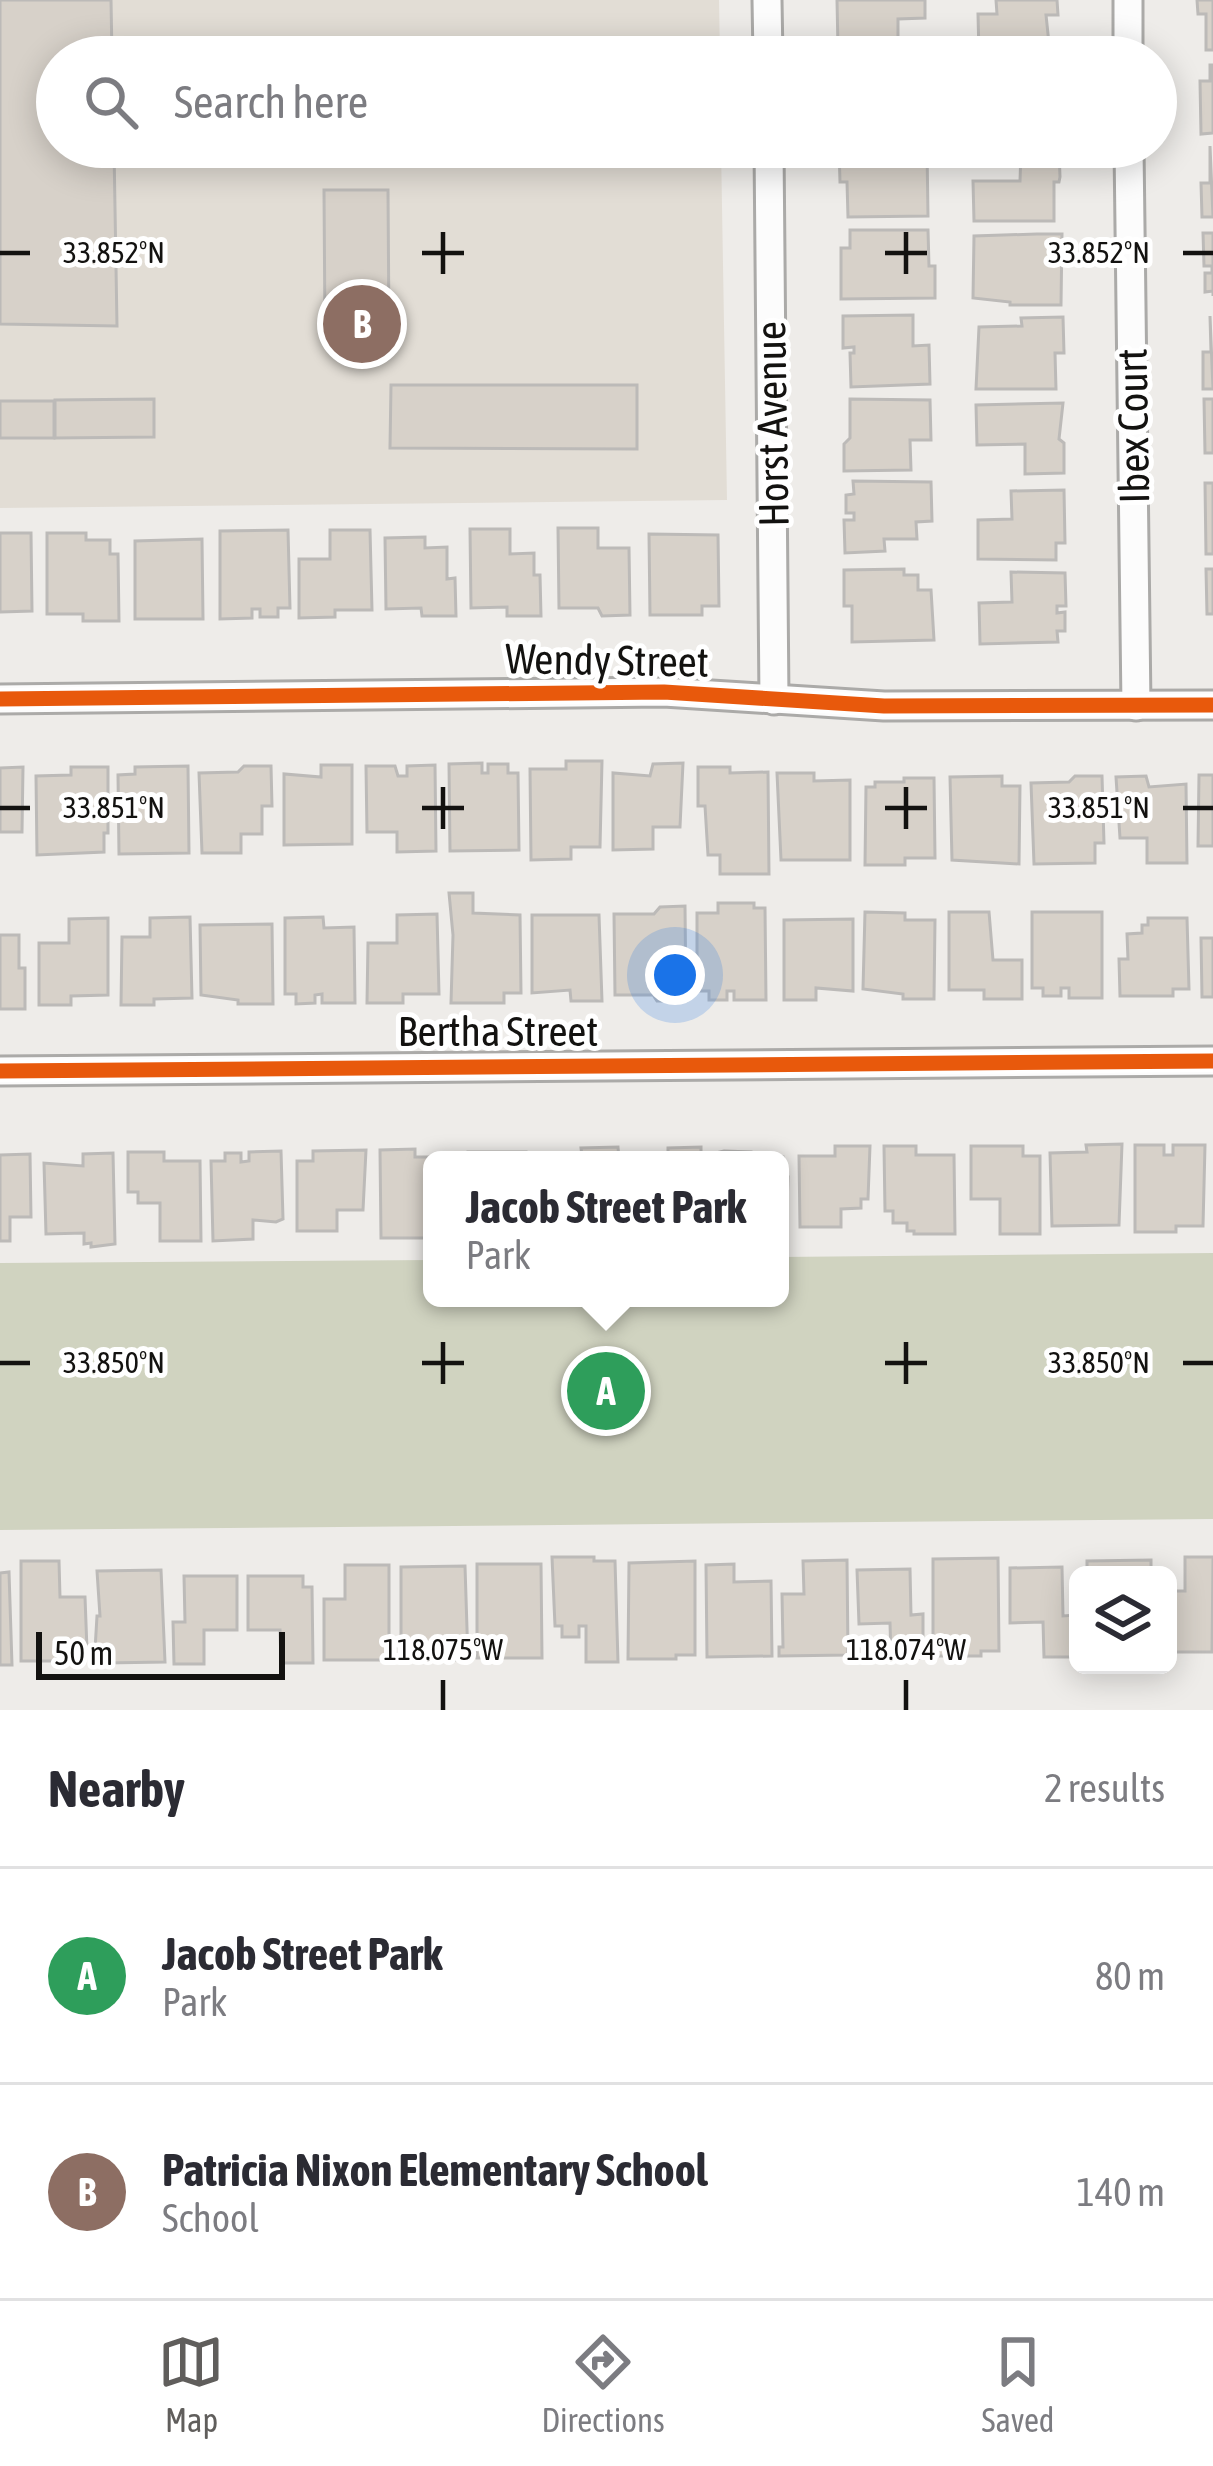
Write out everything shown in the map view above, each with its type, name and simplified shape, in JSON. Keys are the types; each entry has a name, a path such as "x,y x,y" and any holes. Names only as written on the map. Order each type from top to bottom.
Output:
{"street":[{"path":"767,0 768,36"},
{"path":"1128,0 1128,36"},
{"name":"Horst Avenue","path":"770,168 774,700"},
{"name":"Ibex Court","path":"1130,168 1136,706"},
{"name":"Wendy Street","path":"0,699 664,692 884,706 1213,705"},
{"name":"Bertha Street","path":"0,1071 1213,1061"}],"shaded area":[{"path":"0,0 719,0 720,36 36,36 36,168 721,168 727,500 0,508"}],"green space":[{"path":"1213,1253 1213,1519 0,1530 0,1263 423,1260 423,1307 789,1307 789,1257"}],"building":[{"path":"0,0 111,0 112,36 36,36 36,168 114,168 117,326 0,324"},
{"path":"837,0 925,0 925,18 898,19 898,36 838,36"},
{"path":"996,0 1057,0 1058,15 1046,15 1048,36 979,36 978,14 997,14"},
{"path":"1197,0 1213,0 1213,50 1206,50 1206,14 1198,14"},
{"path":"1210,65 1213,133 1201,134 1200,81 1210,81"},
{"path":"1210,146 1213,217 1202,217 1201,183 1210,183"},
{"path":"840,168 927,168 928,216 848,217 847,182 840,182"},
{"path":"1020,168 1060,168 1059,182 1054,182 1054,221 974,221 973,181 1020,181"},
{"path":"324,190 388,190 389,332 325,333"},
{"path":"850,230 928,230 935,298 841,299 841,248 850,248"},
{"path":"1203,233 1213,233 1213,291 1205,292 1205,273 1212,273 1212,266 1204,266"},
{"path":"1062,234 1061,305 1010,305 973,298 974,236"},
{"path":"913,315 913,346 929,345 930,384 851,387 854,347 843,348 843,316"},
{"path":"1210,316 1213,389 1203,389 1203,352 1211,352"},
{"path":"1063,317 1064,353 1055,353 1056,389 976,389 979,327 1022,326 1021,318"},
{"path":"391,385 637,385 637,449 390,448"},
{"path":"154,399 154,437 55,438 55,400"},
{"path":"850,399 930,400 931,440 910,440 911,470 844,471"},
{"path":"1204,399 1213,399 1213,453 1205,453"},
{"path":"0,401 54,401 54,438 0,438"},
{"path":"1063,403 1059,439 1064,443 1064,473 1025,474 1025,444 977,445 976,405"},
{"path":"853,481 931,482 932,521 916,522 917,539 884,539 885,551 845,553 844,520 854,520 854,513 846,513 846,495 854,494"},
{"path":"1205,483 1213,483 1213,554 1206,554"},
{"path":"1064,490 1065,543 1056,543 1056,560 978,559 978,520 1012,519 1011,491"},
{"path":"558,528 598,528 598,548 629,548 630,615 602,616 598,608 559,608"},
{"path":"470,529 510,529 510,554 534,553 541,616 507,616 507,607 471,608"},
{"path":"288,530 290,608 278,608 278,617 260,617 260,609 252,609 252,618 220,619 220,531"},
{"path":"330,530 370,530 372,610 335,610 335,617 299,618 299,559 330,559"},
{"path":"0,533 31,533 32,611 0,612"},
{"path":"47,533 86,533 86,540 110,540 110,554 118,554 119,621 47,614"},
{"path":"649,534 718,535 719,606 702,606 702,615 650,615"},
{"path":"425,537 425,548 447,547 447,579 455,578 456,616 422,616 421,608 386,609 385,538"},
{"path":"202,539 203,619 135,619 135,541"},
{"path":"904,569 904,575 918,575 918,590 931,590 934,640 852,642 852,606 844,606 844,570"},
{"path":"1206,569 1213,569 1213,614 1207,614"},
{"path":"1011,572 1065,573 1066,606 1057,606 1057,613 1065,612 1065,631 1057,631 1058,642 980,644 979,603 1012,602"},
{"path":"566,761 602,761 600,847 571,847 571,859 531,860 530,769 566,769"},
{"path":"482,763 482,773 488,773 488,764 508,764 508,773 518,773 519,850 450,851 449,764"},
{"path":"683,763 680,827 653,827 653,849 613,850 613,773 650,776 653,764"},
{"path":"321,765 352,765 352,844 284,845 284,774 321,777"},
{"path":"435,765 436,851 397,852 397,832 367,832 366,766 395,766 398,776 407,776 407,766"},
{"path":"188,766 189,853 119,854 118,775 135,774 135,767"},
{"path":"244,766 271,766 272,806 262,806 262,834 241,834 241,853 202,853 199,773 238,772"},
{"path":"23,767 22,832 0,832 0,768"},
{"path":"71,767 108,767 104,852 37,855 36,776 71,775"},
{"path":"698,767 730,767 730,773 768,772 769,874 720,874 720,855 708,855 705,806 698,806"},
{"path":"777,773 814,773 814,781 850,780 850,860 781,860"},
{"path":"1199,775 1213,775 1213,846 1198,846"},
{"path":"1002,776 1002,786 1020,786 1019,864 952,860 950,777"},
{"path":"1075,776 1102,776 1104,843 1095,843 1095,863 1034,864 1031,783 1069,782"},
{"path":"1146,776 1149,787 1186,784 1187,863 1147,863 1147,838 1120,838 1116,777"},
{"path":"904,778 934,778 935,858 905,858 905,865 865,865 866,787 875,787 875,782 904,782"},
{"path":"449,893 473,893 473,913 520,915 521,993 504,993 504,1003 451,1003"},
{"path":"718,903 754,903 754,908 765,908 766,1000 734,1000 734,991 727,991 727,1000 709,1000 709,991 697,991 697,913 718,913"},
{"path":"685,906 686,1001 615,995 614,914 654,914 660,907"},
{"path":"865,912 935,920 934,999 903,999 903,994 863,989"},
{"path":"949,912 989,912 993,960 1022,960 1022,999 984,999 984,990 949,990"},
{"path":"1032,912 1102,912 1102,998 1069,998 1069,988 1061,988 1061,996 1043,996 1043,988 1032,988"},
{"path":"437,914 439,994 403,994 403,1003 367,1003 368,943 397,943 397,915"},
{"path":"532,915 599,915 602,1001 571,1001 570,990 532,993"},
{"path":"190,917 192,998 121,1005 122,937 150,937 150,918"},
{"path":"323,917 324,928 354,927 355,1003 322,1003 322,994 315,995 315,1003 296,1004 296,994 285,994 285,918"},
{"path":"108,918 108,995 71,996 71,1005 39,1005 39,943 69,943 69,919"},
{"path":"1148,918 1187,918 1189,989 1173,989 1173,996 1120,996 1119,959 1128,959 1127,934 1142,933"},
{"path":"853,919 853,991 816,988 816,1000 784,1000 784,920"},
{"path":"272,924 273,1004 238,1004 238,1000 201,995 200,925"},
{"path":"0,935 19,935 25,1009 0,1009"},
{"path":"1201,938 1213,938 1213,997 1202,997"},
{"path":"1122,1144 1119,1225 1052,1226 1050,1153"},
{"path":"1135,1145 1164,1145 1164,1155 1173,1155 1173,1145 1205,1145 1203,1226 1176,1226 1176,1232 1135,1232"},
{"path":"835,1146 870,1146 868,1199 861,1199 861,1208 841,1209 841,1227 800,1227 799,1156 835,1156"},
{"path":"884,1146 916,1146 916,1155 954,1155 955,1234 914,1234 907,1231 907,1223 893,1223 893,1211 885,1211"},
{"path":"971,1146 1023,1146 1023,1156 1040,1156 1040,1234 1000,1234 1000,1199 971,1199"},
{"path":"618,1147 618,1151 581,1151"},
{"path":"701,1147 701,1151 668,1151"},
{"path":"415,1149 415,1157 423,1157 423,1238 381,1238 380,1150"},
{"path":"366,1150 363,1210 337,1210 337,1231 297,1231 297,1161 313,1161 313,1151"},
{"path":"281,1151 283,1219 253,1220 253,1239 213,1241 211,1161 225,1161 225,1153 241,1153 241,1162 249,1161 249,1152"},
{"path":"128,1152 164,1152 164,1161 200,1161 201,1241 160,1241 160,1203 138,1203 138,1192 128,1192"},
{"path":"113,1153 115,1244 91,1247 91,1243 84,1244 84,1233 46,1234 44,1163 83,1166 83,1154"},
{"path":"30,1154 31,1217 10,1217 10,1241 0,1241 0,1155"},
{"path":"552,1557 615,1561 618,1662 586,1662 586,1626 579,1626 579,1637 562,1637 562,1626 555,1626"},
{"path":"1185,1557 1213,1557 1212,1652 1177,1652 1177,1591 1185,1591"},
{"path":"998,1558 999,1651 981,1651 981,1656 933,1656 933,1559"},
{"path":"847,1560 848,1655 779,1656 782,1594 804,1594 803,1561"},
{"path":"1151,1560 1151,1566 1087,1566 1087,1561"},
{"path":"21,1561 59,1561 60,1597 85,1597 87,1650 79,1657 66,1658 63,1649 57,1649 57,1661 21,1661"},
{"path":"695,1561 695,1655 628,1659 629,1563"},
{"path":"477,1564 541,1564 542,1658 477,1658"},
{"path":"734,1564 734,1582 771,1581 772,1656 707,1657 706,1565"},
{"path":"345,1565 389,1565 389,1660 324,1660 324,1599 345,1599"},
{"path":"465,1566 468,1660 421,1660 421,1642 401,1642 401,1567"},
{"path":"1062,1567 1069,1657 1044,1657 1043,1622 1010,1623 1010,1568"},
{"path":"910,1569 911,1615 923,1614 923,1658 891,1658 890,1623 859,1624 857,1570"},
{"path":"161,1570 165,1662 105,1663 105,1650 95,1650 100,1616 97,1571"},
{"path":"9,1572 12,1665 0,1665 0,1573"},
{"path":"184,1576 237,1576 237,1630 204,1630 204,1664 174,1664 173,1622 185,1622"},
{"path":"248,1576 303,1576 303,1587 312,1587 313,1663 281,1663 280,1630 248,1630"}],"cycle path":[{"path":"0,699 664,692 884,706 1213,705"},
{"path":"0,1071 1213,1061"}],"place":[{"name":"Patricia Nixon Elementary School","path":"362,324"},
{"name":"Jacob Street Park","path":"606,1391"}]}
